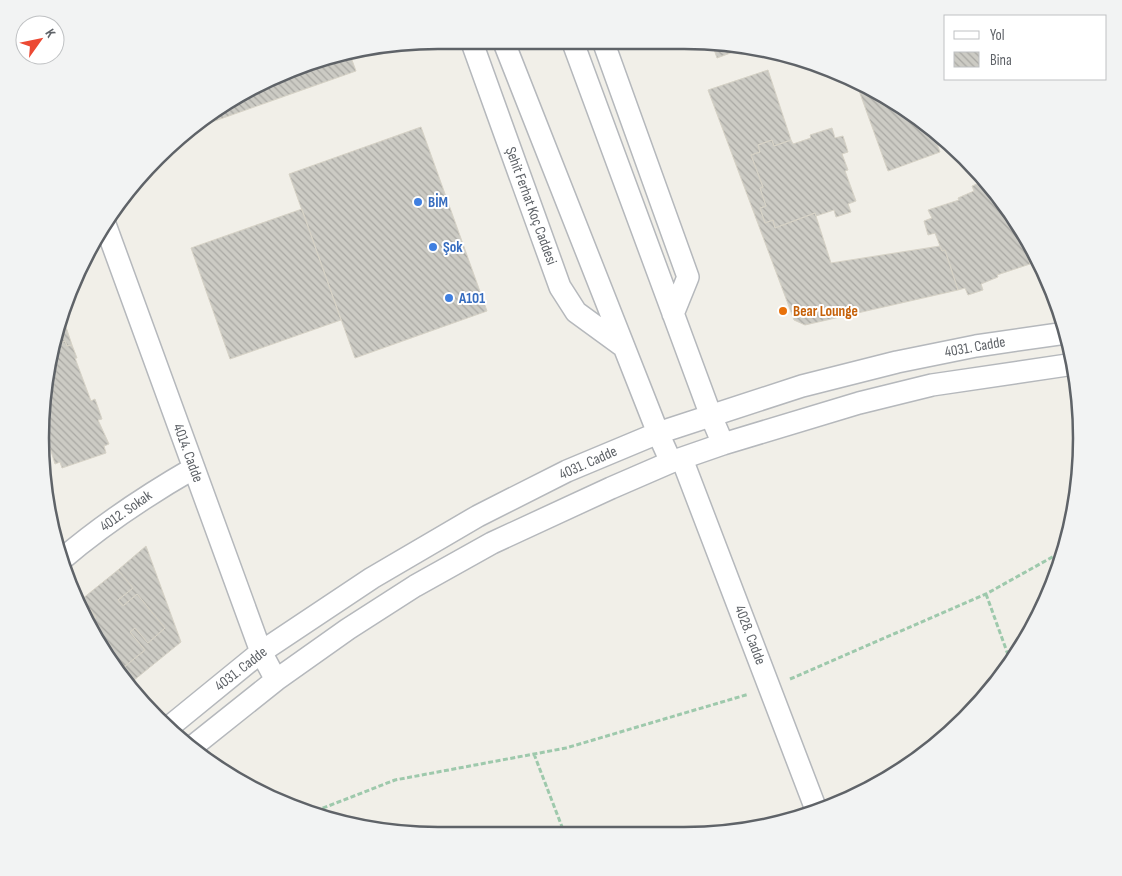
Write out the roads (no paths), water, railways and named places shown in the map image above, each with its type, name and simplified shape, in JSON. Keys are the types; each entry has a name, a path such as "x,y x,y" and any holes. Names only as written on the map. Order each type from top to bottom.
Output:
{"street":[{"name":"Şehit Ferhat Koç Caddesi","path":"474,49 560,288 576,312 624,347"},
{"path":"507,49 658,433 677,460"},
{"path":"575,49 723,444"},
{"path":"606,49 688,277 673,314"},
{"name":"4014. Cadde","path":"108,232 261,652 276,680"},
{"name":"4031. Cadde","path":"173,723 261,652 372,578 478,516 568,472 658,433 802,386 897,362 976,346 1059,334"},
{"name":"4031. Cadde","path":"197,743 276,680 348,629 415,586 492,543 677,460 723,444 859,403 932,385 1066,365"},
{"name":"4028. Cadde","path":"677,460 815,805"},
{"name":"4012. Sokak","path":"67,556 126,510 157,489 194,468"}],"place":[{"name":"BİM","path":"418,202"},
{"name":"Şok","path":"433,247"},
{"name":"A101","path":"449,298"},
{"name":"Bear Lounge","path":"783,311"}]}
